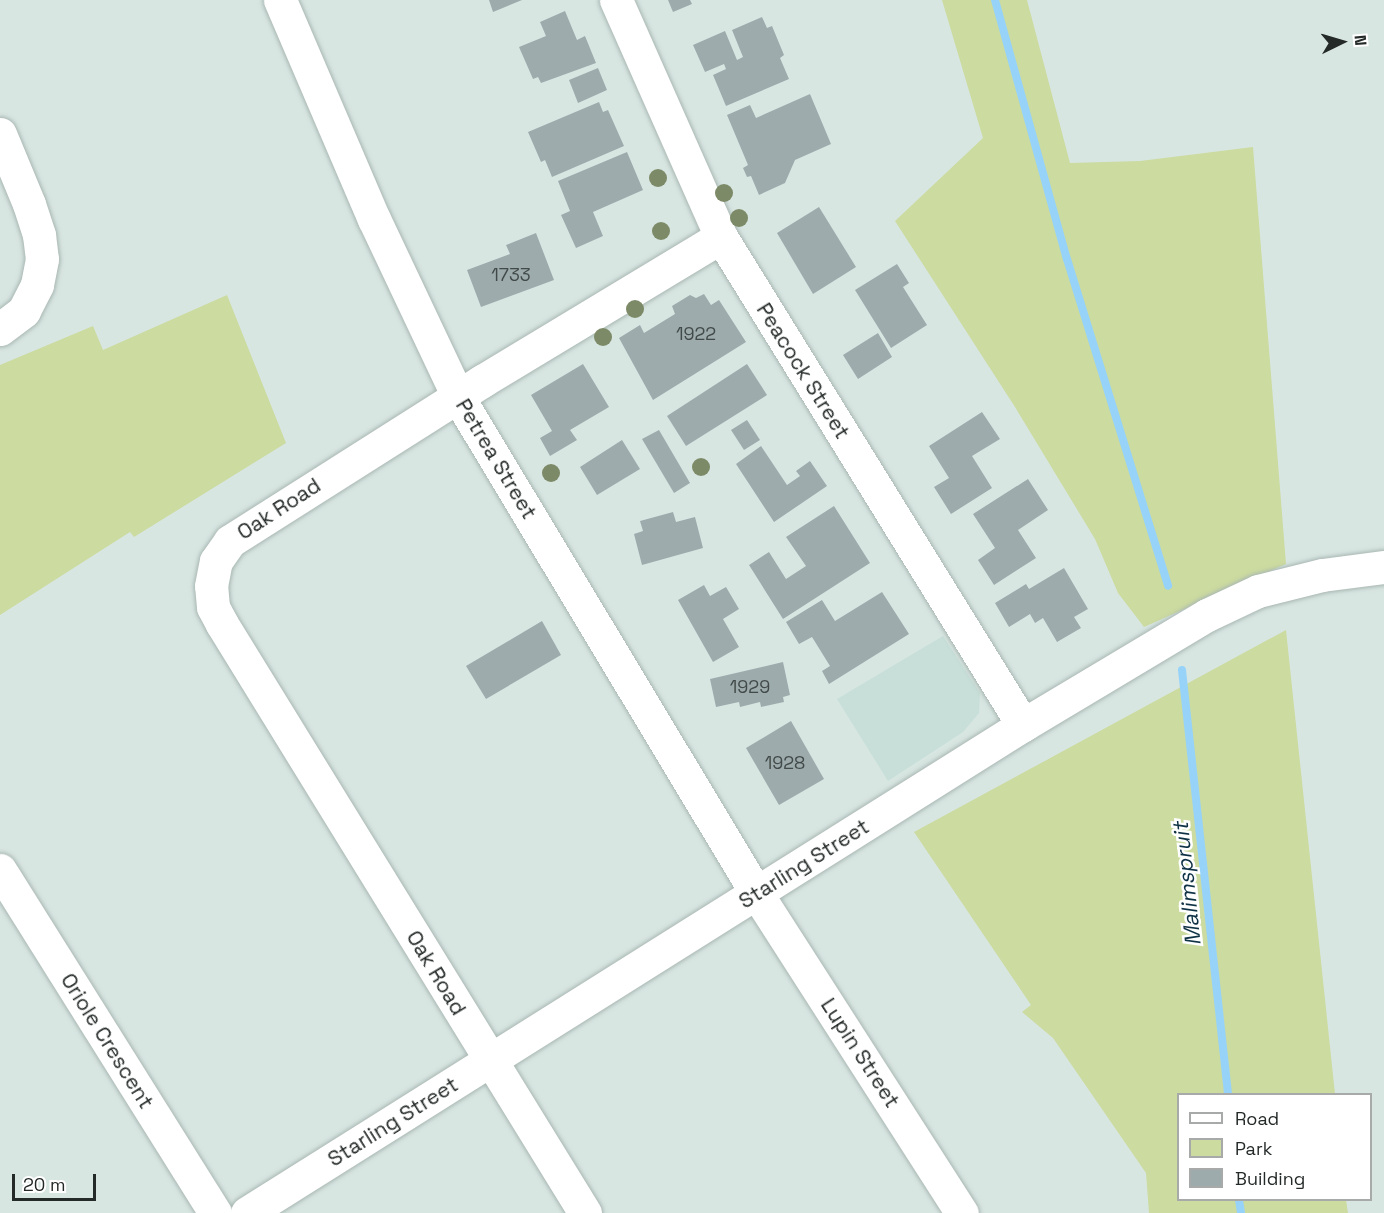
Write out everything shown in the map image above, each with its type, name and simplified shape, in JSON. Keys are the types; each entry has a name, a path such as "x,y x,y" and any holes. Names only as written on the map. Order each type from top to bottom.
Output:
{"street":[{"name":"Petrea Street","path":"280,0 374,219 458,397 757,894"},
{"name":"Peacock Street","path":"616,0 720,237 1023,725"},
{"path":"0,135 29,204 39,235 42,259 37,285 24,311 0,329"},
{"name":"Oak Road","path":"585,1213 222,624 213,607 211,586 216,561 230,540 720,237"},
{"name":"Starling Street","path":"247,1213 1023,725 1207,615 1258,591 1322,575 1384,567"},
{"name":"Oriole Crescent","path":"0,870 215,1213"},
{"name":"Lupin Street","path":"757,894 962,1213"}],"shaded area":[{"path":"943,636 980,693 979,713 963,732 888,781 837,699"}],"green space":[{"path":"942,0 1027,0 1070,163 1140,161 1253,147 1286,564 1144,627 1118,593 1095,539 1015,407 895,221 983,138"},
{"path":"227,295 286,443 134,537 130,532 0,615 0,365 93,326 103,350"},
{"path":"1286,630 1335,1093 1177,1093 1177,1201 1346,1201 1348,1213 1149,1213 1146,1173 1053,1038 1022,1012 1031,1005 914,832"}],"building":[{"path":"489,0 522,0 493,12"},
{"path":"668,0 690,0 692,4 673,12"},
{"path":"565,11 577,40 585,36 596,63 541,83 538,77 533,79 519,47 546,36 540,22"},
{"path":"762,17 767,28 772,26 784,55 780,58 789,79 726,106 713,75 726,69 724,64 705,72 693,45 725,31 737,60 743,57 732,30"},
{"path":"598,68 607,90 578,103 569,80"},
{"path":"810,94 831,144 795,160 785,183 759,195 751,176 747,177 743,168 748,165 727,115 750,105 756,118"},
{"path":"599,102 603,112 608,110 624,146 552,177 545,160 541,162 528,132"},
{"path":"627,152 643,190 593,212 603,236 576,248 561,215 570,211 558,181"},
{"path":"819,207 856,267 813,294 777,233"},
{"path":"536,233 554,280 481,307 467,270 510,254 506,245"},
{"path":"897,264 909,283 903,287 927,325 891,348 855,290"},
{"path":"704,294 711,305 719,300 746,342 653,400 619,338 640,325 644,333 675,314 672,306 690,295 696,298"},
{"path":"878,333 892,357 858,379 843,355"},
{"path":"583,364 609,407 570,430 577,440 550,456 540,438 552,431 531,395"},
{"path":"747,364 767,395 686,446 667,416"},
{"path":"982,412 1000,439 972,456 992,488 951,514 934,487 949,478 929,446"},
{"path":"747,420 760,440 744,450 731,430"},
{"path":"659,430 690,483 674,493 642,439"},
{"path":"622,440 640,469 597,495 580,467"},
{"path":"761,446 787,485 800,476 796,471 810,461 827,486 774,522 736,464"},
{"path":"1028,479 1048,510 1018,530 1036,558 994,585 978,560 995,548 973,514"},
{"path":"834,506 870,563 783,619 749,565 769,552 786,579 806,566 786,537"},
{"path":"673,512 676,522 695,517 703,548 642,565 634,534 643,531 640,521"},
{"path":"1064,568 1088,609 1074,617 1081,628 1057,642 1043,618 1035,623 1030,614 1009,627 995,603 1026,584 1029,589"},
{"path":"704,585 710,596 726,587 739,609 723,619 739,647 713,662 678,600"},
{"path":"882,592 909,634 829,684 822,671 830,666 812,637 799,644 786,622 822,600 835,621"},
{"path":"542,621 561,655 486,699 466,666"},
{"path":"783,662 790,695 783,697 784,702 761,707 760,702 740,707 739,702 716,707 710,679"},
{"path":"791,721 824,779 779,805 746,748"}],"waterway":[{"path":"995,0 1067,259 1168,586"},
{"name":"Malimspruit","path":"1182,670 1228,1093"},
{"name":"Malimspruit","path":"1239,1201 1241,1213"}]}
